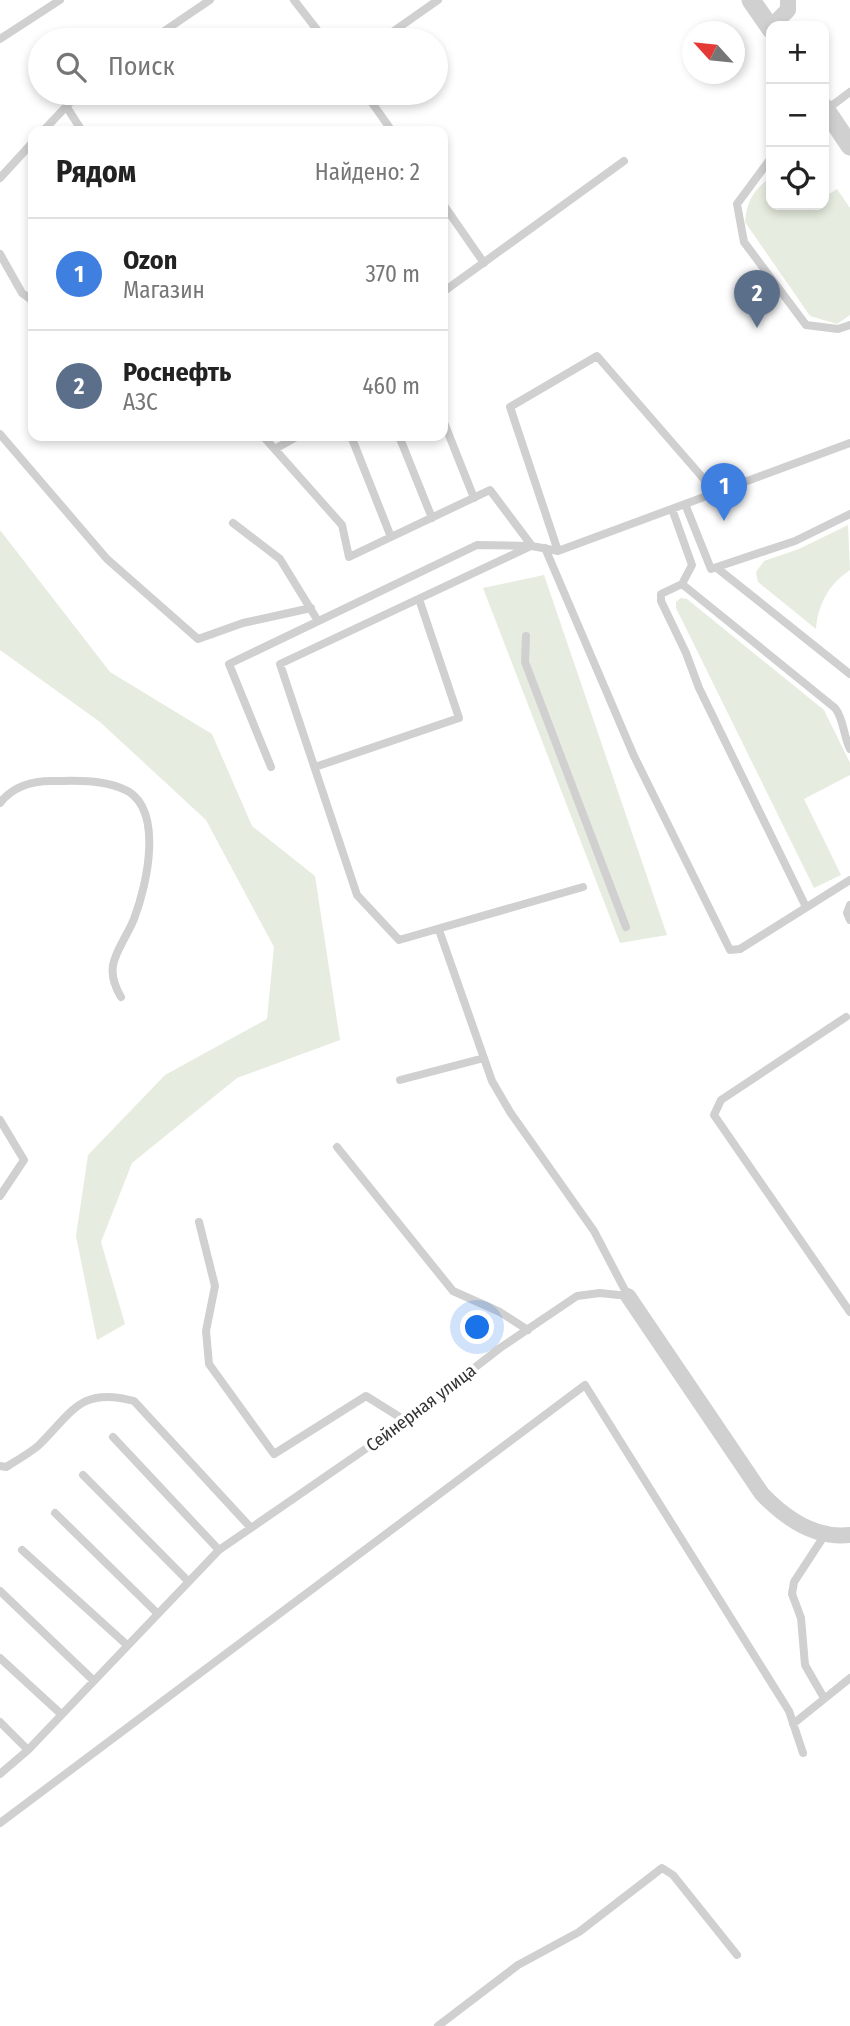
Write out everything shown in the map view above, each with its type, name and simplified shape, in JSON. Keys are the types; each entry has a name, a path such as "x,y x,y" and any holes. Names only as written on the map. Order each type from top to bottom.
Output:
{"street":[{"path":"751,0 766,21"},
{"path":"778,21 788,10 788,0"},
{"path":"829,117 850,146"},
{"path":"628,1296 762,1494 782,1515 812,1530 850,1535"}],"lane":[{"path":"0,39 60,0"},
{"path":"169,28 210,0"},
{"path":"294,0 316,28"},
{"path":"398,28 438,0"},
{"path":"829,107 850,92"},
{"path":"374,105 388,126"},
{"path":"48,126 66,106 79,126"},
{"path":"0,178 28,147"},
{"path":"448,288 624,161"},
{"path":"766,165 737,204 744,242 806,325 838,329 850,325"},
{"path":"448,211 484,263"},
{"path":"0,254 22,293 28,297"},
{"path":"558,551 510,407 597,356 716,492"},
{"path":"448,433 474,498"},
{"path":"0,434 107,559 198,639 243,623 310,608"},
{"path":"267,441 341,525 349,557 490,490 532,545"},
{"path":"275,449 289,441"},
{"path":"353,441 391,537"},
{"path":"401,441 432,518"},
{"path":"271,767 229,664 477,545 532,545 558,551 850,443"},
{"path":"685,504 708,567 717,568 795,541 850,514"},
{"path":"672,509 691,561 691,569 682,584 664,591 661,601 687,653 699,688 806,907"},
{"path":"233,523 280,559 318,621"},
{"path":"532,545 280,664 358,895 398,940 583,887"},
{"path":"545,548 634,756 726,946 730,950 740,949 850,880"},
{"path":"717,568 850,674"},
{"path":"682,584 835,708 841,714 842,732 850,749"},
{"path":"314,767 459,718 419,599"},
{"path":"526,636 525,662 626,927"},
{"path":"0,803 6,794 33,781 97,781 123,788 135,797 149,821 149,853 137,909 111,964 111,982 121,997"},
{"path":"850,905 847,913 850,920"},
{"path":"439,930 492,1081 510,1112 594,1231 628,1296"},
{"path":"846,1017 721,1100 714,1115 850,1312"},
{"path":"400,1080 484,1058"},
{"path":"0,1120 24,1160 0,1196"},
{"path":"337,1147 453,1291 500,1312 528,1329"},
{"path":"199,1222 215,1286 206,1331 209,1364 274,1454 366,1396 406,1421"},
{"name":"Сейнерная улица","path":"0,1774 28,1750 219,1550 406,1421 528,1329 577,1296 600,1293 628,1296"},
{"path":"0,1823 585,1385 782,1699 803,1753"},
{"path":"0,1466 5,1467 36,1448 75,1405 109,1394 134,1401 251,1528"},
{"path":"113,1437 219,1550"},
{"path":"83,1475 188,1581"},
{"path":"55,1513 157,1613"},
{"path":"824,1698 805,1665 802,1618 792,1594 794,1582 826,1533"},
{"path":"22,1550 127,1645"},
{"path":"0,1591 94,1681"},
{"path":"0,1658 61,1714"},
{"path":"793,1724 849,1680"},
{"path":"0,1722 28,1750"},
{"path":"438,2026 518,1965 579,1933 662,1868 673,1875 737,1955"}],"shaded area":[{"path":"766,182 766,210 829,210 829,194 837,189 850,208 850,315 837,324 810,316 745,222 752,196"},
{"path":"848,525 850,570 826,595 819,611 816,629 758,582 756,572 764,561 799,549"},
{"path":"0,530 110,672 212,734 252,826 315,876 340,1040 237,1078 132,1163 101,1242 125,1324 97,1340 76,1236 88,1155 165,1075 267,1019 274,947 206,820 100,722 0,650"},
{"path":"544,575 667,935 620,943 483,588"},
{"path":"681,598 687,599 824,710 850,763 850,775 804,799 841,875 814,888 676,608 676,602"}],"place":[{"name":"Роснефть","path":"757,328"},
{"name":"Ozon","path":"724,521"}]}
